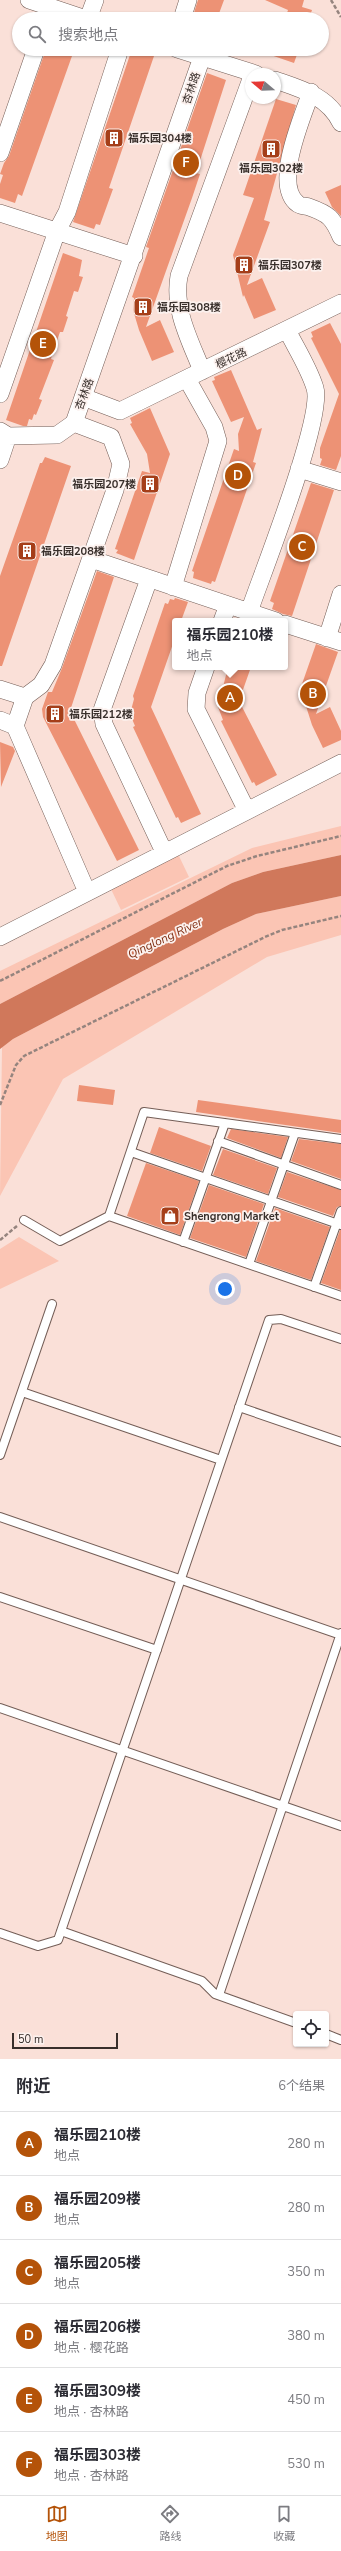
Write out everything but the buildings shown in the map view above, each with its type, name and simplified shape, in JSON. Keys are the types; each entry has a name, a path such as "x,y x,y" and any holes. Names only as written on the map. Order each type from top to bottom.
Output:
{"street":[{"path":"29,0 47,12"},
{"path":"90,12 95,0"},
{"path":"184,12 188,0"},
{"path":"0,153 34,56"},
{"path":"0,394 57,231 67,212 118,56"},
{"path":"199,56 245,72"},
{"name":"杏林路","path":"111,437 74,423 134,256 202,57"},
{"path":"281,82 311,92 328,104 341,123"},
{"path":"311,92 290,157 287,176 289,194 298,204 326,213 335,223 341,237"},
{"path":"202,372 178,308 176,293 179,276 245,97"},
{"path":"0,213 134,256"},
{"name":"樱花路","path":"120,411 341,303"},
{"path":"249,612 299,469 315,413 315,388 287,330"},
{"path":"173,587 218,441 214,427 187,379"},
{"path":"83,397 120,411 111,437 120,464 115,490 53,665 41,685 25,697 8,723 87,892"},
{"path":"0,460 4,433 57,435 74,423"},
{"path":"299,469 341,482"},
{"path":"91,559 267,618"},
{"path":"149,579 102,710 104,724 164,852"},
{"path":"288,625 334,640 341,594"},
{"path":"223,618 228,605"},
{"path":"205,670 197,693 196,709 247,811"},
{"path":"0,689 25,697"},
{"path":"0,937 341,763"}],"lane":[{"path":"24,1220 60,1241 109,1216 144,1112 341,1140"},
{"path":"183,1242 225,1123"},
{"path":"248,1264 295,1133"},
{"path":"218,1141 341,1185"},
{"path":"131,1152 339,1224"},
{"path":"314,1287 339,1224 341,1211"},
{"path":"109,1216 341,1296"},
{"path":"0,1455 52,1304"},
{"path":"0,1933 38,1946 58,1940 240,1407 268,1320 281,1319 341,1339"},
{"path":"22,1392 221,1460"},
{"path":"240,1407 341,1442"},
{"path":"0,1517 341,1634 219,1995"},
{"path":"0,1597 157,1650"},
{"path":"0,1708 341,1826"},
{"path":"61,1931 202,1981 219,1995 293,2022"},
{"path":"329,2035 341,2040"}],"path":[{"path":"330,0 341,17"},
{"path":"0,981 227,866 257,856 341,836"},
{"path":"0,1105 16,1065 24,1056 265,937 282,930 341,916"},
{"path":"0,1240 24,1220"}],"shaded area":[{"path":"341,826 341,855 263,872 232,883 0,1004 0,971 252,848"},
{"path":"178,854 189,877 121,910 110,887"},
{"path":"341,896 341,935 267,957 63,1079 0,1196 2,1047 13,1039 223,929 256,914"},
{"path":"19,1237 59,1261 0,1289 0,1249"}],"water":[{"name":"Qinglong River","path":"341,855 341,896 256,914 223,929 13,1039 0,1049 0,1004 232,883 263,872"}],"place":[{"name":"福乐园304楼","path":"114,138"},
{"name":"福乐园302楼","path":"271,149"},
{"name":"福乐园303楼","path":"186,163"},
{"name":"福乐园307楼","path":"244,265"},
{"name":"福乐园308楼","path":"143,307"},
{"name":"福乐园309楼","path":"43,344"},
{"name":"福乐园206楼","path":"238,476"},
{"name":"福乐园207楼","path":"150,484"},
{"name":"福乐园205楼","path":"302,547"},
{"name":"福乐园208楼","path":"27,551"},
{"name":"福乐园209楼","path":"313,694"},
{"name":"福乐园210楼","path":"230,698"},
{"name":"福乐园212楼","path":"55,714"},
{"name":"Shengrong Market","path":"170,1216"}]}
